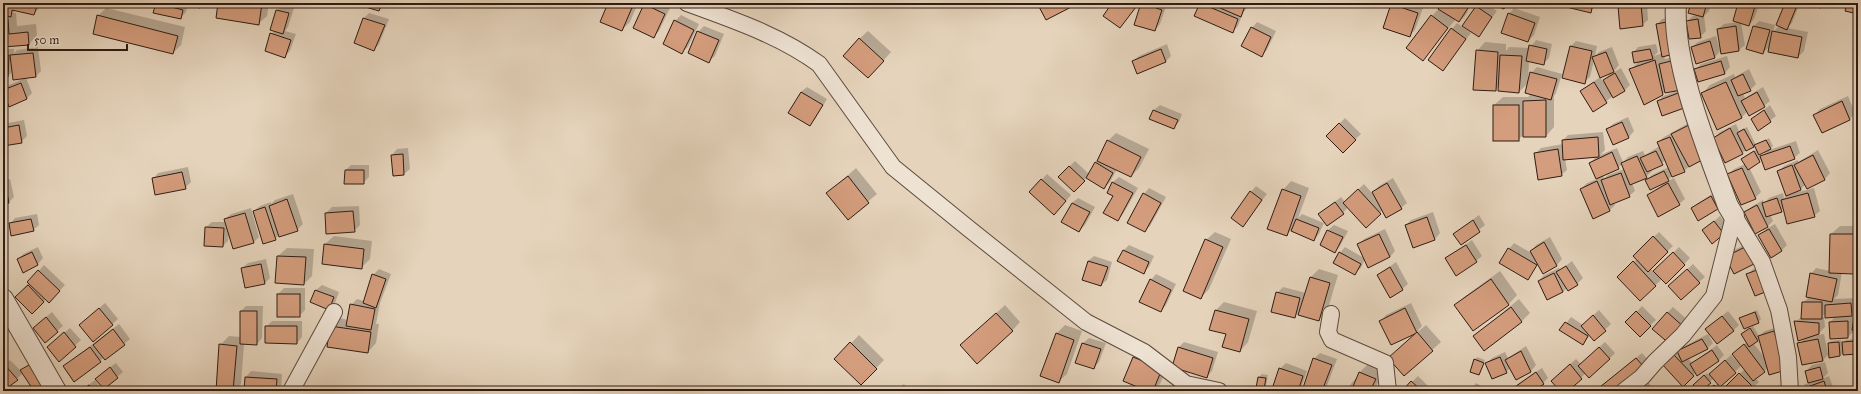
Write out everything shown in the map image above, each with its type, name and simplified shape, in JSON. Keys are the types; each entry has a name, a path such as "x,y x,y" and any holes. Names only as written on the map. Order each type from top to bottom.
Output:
{"street":[{"path":"687,3 762,32 809,56 819,64 893,167 998,254 1086,322 1144,352 1186,384 1219,391"},
{"path":"1676,3 1675,18 1682,65 1700,128 1728,206 1762,262 1779,310 1788,357 1790,391"},
{"path":"1624,391 1642,376 1683,335 1714,296 1734,216"},
{"path":"3,298 56,391"},
{"path":"291,391 334,312"},
{"path":"1331,314 1328,332 1332,340 1385,363 1388,391"}],"building":[{"path":"3,3 38,3 34,15 12,10 11,17 3,15"},
{"path":"116,3 131,3 130,7"},
{"path":"156,3 183,10 181,19 153,13"},
{"path":"181,3 201,3 200,8"},
{"path":"218,3 262,3 259,25 216,18"},
{"path":"359,3 382,3 379,11 359,5"},
{"path":"591,3 600,3 599,6"},
{"path":"608,3 634,3 622,31 600,22"},
{"path":"1037,3 1079,3 1046,20"},
{"path":"1112,3 1139,3 1120,28 1103,16"},
{"path":"1141,3 1147,6 1148,3 1158,3 1156,8 1162,10 1155,31 1134,25"},
{"path":"1200,3 1238,19 1233,33 1194,16"},
{"path":"1223,3 1246,3 1241,17 1220,8"},
{"path":"1305,3 1317,3 1315,7"},
{"path":"1442,3 1471,3 1459,22 1438,9"},
{"path":"1489,3 1506,3 1504,9"},
{"path":"1559,3 1593,3 1591,13 1558,5"},
{"path":"1691,3 1707,3 1703,17 1688,13"},
{"path":"1738,3 1756,3 1749,26 1733,21"},
{"path":"1785,3 1798,3 1787,30 1776,25"},
{"path":"1802,3 1822,3 1821,8"},
{"path":"1847,3 1858,3 1858,14 1845,11"},
{"path":"644,4 665,14 654,38 633,28"},
{"path":"1391,4 1418,13 1410,37 1383,28"},
{"path":"1641,4 1643,26 1620,29 1618,6"},
{"path":"1476,6 1492,17 1479,37 1462,26"},
{"path":"276,10 289,13 283,34 270,30"},
{"path":"1508,13 1535,23 1528,42 1501,33"},
{"path":"97,15 178,36 173,54 93,34"},
{"path":"1431,15 1448,28 1423,61 1406,48"},
{"path":"363,18 385,25 374,51 354,43"},
{"path":"1698,19 1701,38 1689,39 1686,21"},
{"path":"8,20 9,34 28,32 29,45 3,47 3,21"},
{"path":"674,20 694,30 682,54 663,44"},
{"path":"1667,22 1674,54 1662,57 1656,24"},
{"path":"1736,26 1739,51 1721,54 1717,29"},
{"path":"1753,26 1770,30 1763,54 1746,49"},
{"path":"1251,27 1271,37 1262,57 1241,46"},
{"path":"1451,28 1466,39 1443,71 1428,60"},
{"path":"697,31 719,40 709,63 688,53"},
{"path":"1772,31 1802,37 1798,58 1768,52"},
{"path":"270,33 291,40 285,58 265,51"},
{"path":"859,38 884,61 868,78 843,56"},
{"path":"1710,41 1715,58 1696,64 1691,47"},
{"path":"1529,45 1547,49 1544,65 1526,61"},
{"path":"1570,46 1592,51 1585,84 1562,78"},
{"path":"1161,49 1166,62 1137,74 1132,61"},
{"path":"1650,49 1653,59 1634,63 1632,52"},
{"path":"1476,50 1498,52 1496,91 1473,90"},
{"path":"1606,52 1614,72 1600,78 1592,57"},
{"path":"33,53 36,77 13,80 10,55"},
{"path":"3,55 9,55 8,77 3,77"},
{"path":"1500,55 1522,56 1519,93 1498,91"},
{"path":"1655,60 1663,95 1644,105 1629,69"},
{"path":"1675,60 1681,90 1665,93 1659,64"},
{"path":"1721,61 1725,74 1698,82 1694,69"},
{"path":"1530,72 1557,79 1551,100 1525,93"},
{"path":"1615,73 1625,91 1613,98 1603,80"},
{"path":"1743,74 1751,91 1738,96 1731,80"},
{"path":"1594,82 1607,103 1593,112 1580,91"},
{"path":"1726,82 1742,118 1717,130 1701,93"},
{"path":"21,83 27,99 9,107 3,90"},
{"path":"801,92 823,105 810,126 788,113"},
{"path":"1681,92 1687,107 1662,116 1657,101"},
{"path":"1757,92 1765,107 1749,116 1741,101"},
{"path":"1546,100 1546,137 1523,137 1523,101"},
{"path":"1842,101 1850,120 1822,133 1813,115"},
{"path":"1493,105 1519,105 1519,141 1493,141"},
{"path":"1153,110 1178,120 1174,129 1149,119"},
{"path":"1764,110 1771,122 1758,131 1751,119"},
{"path":"1622,122 1629,138 1613,145 1606,129"},
{"path":"1339,123 1356,140 1343,153 1326,136"},
{"path":"19,125 22,143 3,146 3,128"},
{"path":"1689,125 1706,158 1689,167 1671,134"},
{"path":"1730,128 1743,154 1725,163 1713,138"},
{"path":"1744,129 1754,147 1746,151 1737,133"},
{"path":"1598,137 1599,157 1563,160 1562,140"},
{"path":"1670,137 1685,172 1672,177 1657,142"},
{"path":"1107,140 1141,157 1131,177 1097,161"},
{"path":"1766,140 1771,149 1759,155 1754,145"},
{"path":"1790,146 1795,159 1765,170 1760,156"},
{"path":"1558,149 1562,176 1538,180 1534,153"},
{"path":"1656,151 1663,165 1647,172 1640,158"},
{"path":"1754,151 1760,162 1748,170 1741,159"},
{"path":"1612,152 1619,169 1596,179 1589,163"},
{"path":"403,154 404,175 393,176 391,155"},
{"path":"1813,155 1825,180 1807,189 1794,165"},
{"path":"1637,156 1647,178 1630,185 1621,163"},
{"path":"1095,162 1113,173 1104,189 1086,178"},
{"path":"1792,165 1801,190 1786,196 1777,171"},
{"path":"1069,166 1085,181 1074,192 1058,177"},
{"path":"1742,168 1756,199 1741,205 1727,174"},
{"path":"345,170 364,170 364,184 344,184"},
{"path":"1664,171 1669,181 1650,190 1645,180"},
{"path":"182,172 186,189 155,195 152,178"},
{"path":"1621,173 1630,197 1610,205 1601,180"},
{"path":"848,176 869,203 848,220 826,193"},
{"path":"1041,179 1066,201 1054,215 1029,192"},
{"path":"1597,181 1610,211 1593,219 1580,189"},
{"path":"1112,182 1133,193 1118,221 1103,213 1113,196 1107,193"},
{"path":"1387,183 1402,209 1386,218 1372,192"},
{"path":"1668,183 1680,205 1658,217 1647,195"},
{"path":"3,184 5,184 9,203 3,205"},
{"path":"1282,189 1301,196 1287,236 1267,229"},
{"path":"1358,189 1381,214 1366,228 1343,203"},
{"path":"1250,191 1262,200 1243,227 1231,218"},
{"path":"1143,193 1161,203 1145,232 1127,223"},
{"path":"1808,193 1815,217 1787,224 1781,200"},
{"path":"1711,196 1718,209 1698,221 1691,208"},
{"path":"1777,198 1782,212 1766,217 1762,203"},
{"path":"287,199 298,231 279,237 269,206"},
{"path":"1335,202 1344,214 1327,226 1318,214"},
{"path":"1072,203 1090,212 1079,232 1061,222"},
{"path":"1757,205 1768,227 1755,234 1744,212"},
{"path":"265,207 276,240 263,244 253,211"},
{"path":"353,211 355,232 326,234 325,213"},
{"path":"245,213 254,243 233,249 224,219"},
{"path":"1427,217 1435,240 1413,248 1405,225"},
{"path":"31,219 34,231 11,236 9,223"},
{"path":"1296,219 1319,228 1314,241 1291,231"},
{"path":"1473,220 1480,232 1461,245 1453,234"},
{"path":"1714,221 1724,234 1712,244 1702,230"},
{"path":"205,227 224,228 223,247 204,246"},
{"path":"1769,229 1782,251 1771,258 1758,235"},
{"path":"1327,230 1343,237 1335,253 1320,245"},
{"path":"1379,234 1390,257 1368,268 1357,244"},
{"path":"1830,234 1855,234 1854,274 1829,273"},
{"path":"1653,236 1668,252 1648,272 1633,256"},
{"path":"1205,239 1223,247 1201,299 1183,291"},
{"path":"1544,242 1557,266 1543,274 1530,251"},
{"path":"324,244 364,249 362,269 322,264"},
{"path":"1466,245 1477,262 1456,276 1445,258"},
{"path":"1747,246 1756,263 1734,274 1725,257"},
{"path":"1508,248 1537,265 1528,280 1499,263"},
{"path":"1123,250 1149,262 1144,274 1117,261"},
{"path":"32,252 38,265 23,273 17,259"},
{"path":"1339,252 1361,264 1355,275 1333,263"},
{"path":"1673,252 1685,265 1666,284 1653,271"},
{"path":"277,256 306,257 304,285 275,283"},
{"path":"1088,261 1108,267 1101,286 1082,280"},
{"path":"1633,261 1656,286 1640,301 1617,277"},
{"path":"261,264 265,284 245,288 241,268"},
{"path":"1566,266 1578,285 1568,291 1556,272"},
{"path":"1390,267 1403,290 1390,298 1377,275"},
{"path":"1687,269 1700,283 1681,300 1668,286"},
{"path":"1760,269 1768,291 1755,296 1746,274"},
{"path":"38,270 60,291 49,303 27,282"},
{"path":"1554,273 1563,292 1547,300 1538,281"},
{"path":"1810,273 1837,279 1832,302 1806,297"},
{"path":"372,274 386,279 376,308 363,303"},
{"path":"1310,277 1330,283 1319,321 1298,315"},
{"path":"1150,279 1171,290 1161,312 1139,302"},
{"path":"1491,279 1509,305 1473,331 1454,305"},
{"path":"28,285 44,302 32,314 15,297"},
{"path":"315,290 334,297 329,310 310,302"},
{"path":"1276,292 1300,298 1295,318 1271,312"},
{"path":"277,294 300,294 300,317 277,317"},
{"path":"1802,302 1822,302 1822,319 1801,319"},
{"path":"1851,303 1852,316 1825,318 1825,305"},
{"path":"350,304 375,309 371,330 346,326"},
{"path":"1511,307 1522,322 1484,351 1473,336"},
{"path":"99,308 113,325 93,342 79,325"},
{"path":"1405,308 1417,333 1391,345 1379,321"},
{"path":"1215,310 1249,319 1240,352 1222,347 1226,334 1209,330"},
{"path":"240,311 257,311 257,345 240,344"},
{"path":"1636,311 1651,326 1640,337 1625,322"},
{"path":"1667,312 1685,328 1671,345 1652,329"},
{"path":"1755,312 1759,323 1744,329 1739,318"},
{"path":"996,313 1013,331 977,364 960,345"},
{"path":"1593,315 1606,331 1594,341 1581,326"},
{"path":"1722,316 1734,331 1717,344 1705,329"},
{"path":"46,317 58,332 45,343 33,328"},
{"path":"1854,318 1858,319 1858,331 1852,330"},
{"path":"1794,321 1819,323 1819,334 1798,341"},
{"path":"1848,321 1848,338 1830,339 1829,322"},
{"path":"1565,322 1588,336 1583,345 1559,330"},
{"path":"265,326 297,326 297,344 265,343"},
{"path":"330,326 371,332 368,353 327,347"},
{"path":"1750,328 1758,341 1749,347 1741,334"},
{"path":"113,329 125,345 105,360 93,345"},
{"path":"1774,331 1786,370 1769,375 1758,336"},
{"path":"64,332 76,347 59,362 47,347"},
{"path":"1417,332 1433,351 1404,376 1388,358"},
{"path":"1056,333 1074,340 1059,383 1040,376"},
{"path":"1702,339 1708,349 1682,362 1677,351"},
{"path":"1818,339 1823,361 1802,365 1797,343"},
{"path":"1856,341 1857,354 1843,355 1842,342"},
{"path":"850,342 877,369 861,385 834,359"},
{"path":"1839,342 1840,356 1829,358 1828,343"},
{"path":"1082,343 1101,349 1094,369 1075,363"},
{"path":"219,344 237,346 233,391 216,391"},
{"path":"1744,344 1765,372 1753,381 1732,354"},
{"path":"90,347 101,362 74,382 63,366"},
{"path":"1178,347 1213,358 1207,378 1172,367"},
{"path":"1599,347 1610,359 1589,378 1578,366"},
{"path":"1712,350 1719,361 1697,376 1690,364"},
{"path":"1521,351 1531,372 1516,380 1505,360"},
{"path":"1673,354 1694,376 1683,387 1662,364"},
{"path":"1133,357 1162,369 1153,391 1147,391 1123,381"},
{"path":"1500,357 1507,373 1492,379 1485,363"},
{"path":"1313,358 1332,365 1322,391 1302,391"},
{"path":"1636,358 1644,367 1615,391 1595,391"},
{"path":"1474,359 1484,363 1479,375 1470,372"},
{"path":"1725,360 1736,373 1720,387 1709,374"},
{"path":"4,364 18,380 3,391 3,366"},
{"path":"1570,364 1582,379 1568,391 1560,391 1551,381"},
{"path":"29,365 45,391 34,391 20,370"},
{"path":"110,367 118,378 104,389 95,379"},
{"path":"1820,367 1823,379 1808,383 1805,371"},
{"path":"1279,368 1303,376 1298,391 1278,391 1272,389"},
{"path":"1359,372 1376,379 1370,391 1344,391 1346,387 1352,389"},
{"path":"1536,372 1544,384 1534,391 1514,391 1512,389"},
{"path":"1739,373 1754,388 1752,391 1723,391 1722,390"},
{"path":"1704,375 1711,383 1701,391 1698,391 1693,385"},
{"path":"245,377 277,379 276,391 244,391"},
{"path":"1258,377 1266,378 1264,389 1256,388"},
{"path":"1411,381 1422,391 1402,391"},
{"path":"1824,381 1827,391 1799,391 1799,390"},
{"path":"89,385 93,391 80,391"},
{"path":"1714,385 1719,391 1707,391"},
{"path":"1776,387 1780,391 1772,391"}]}
